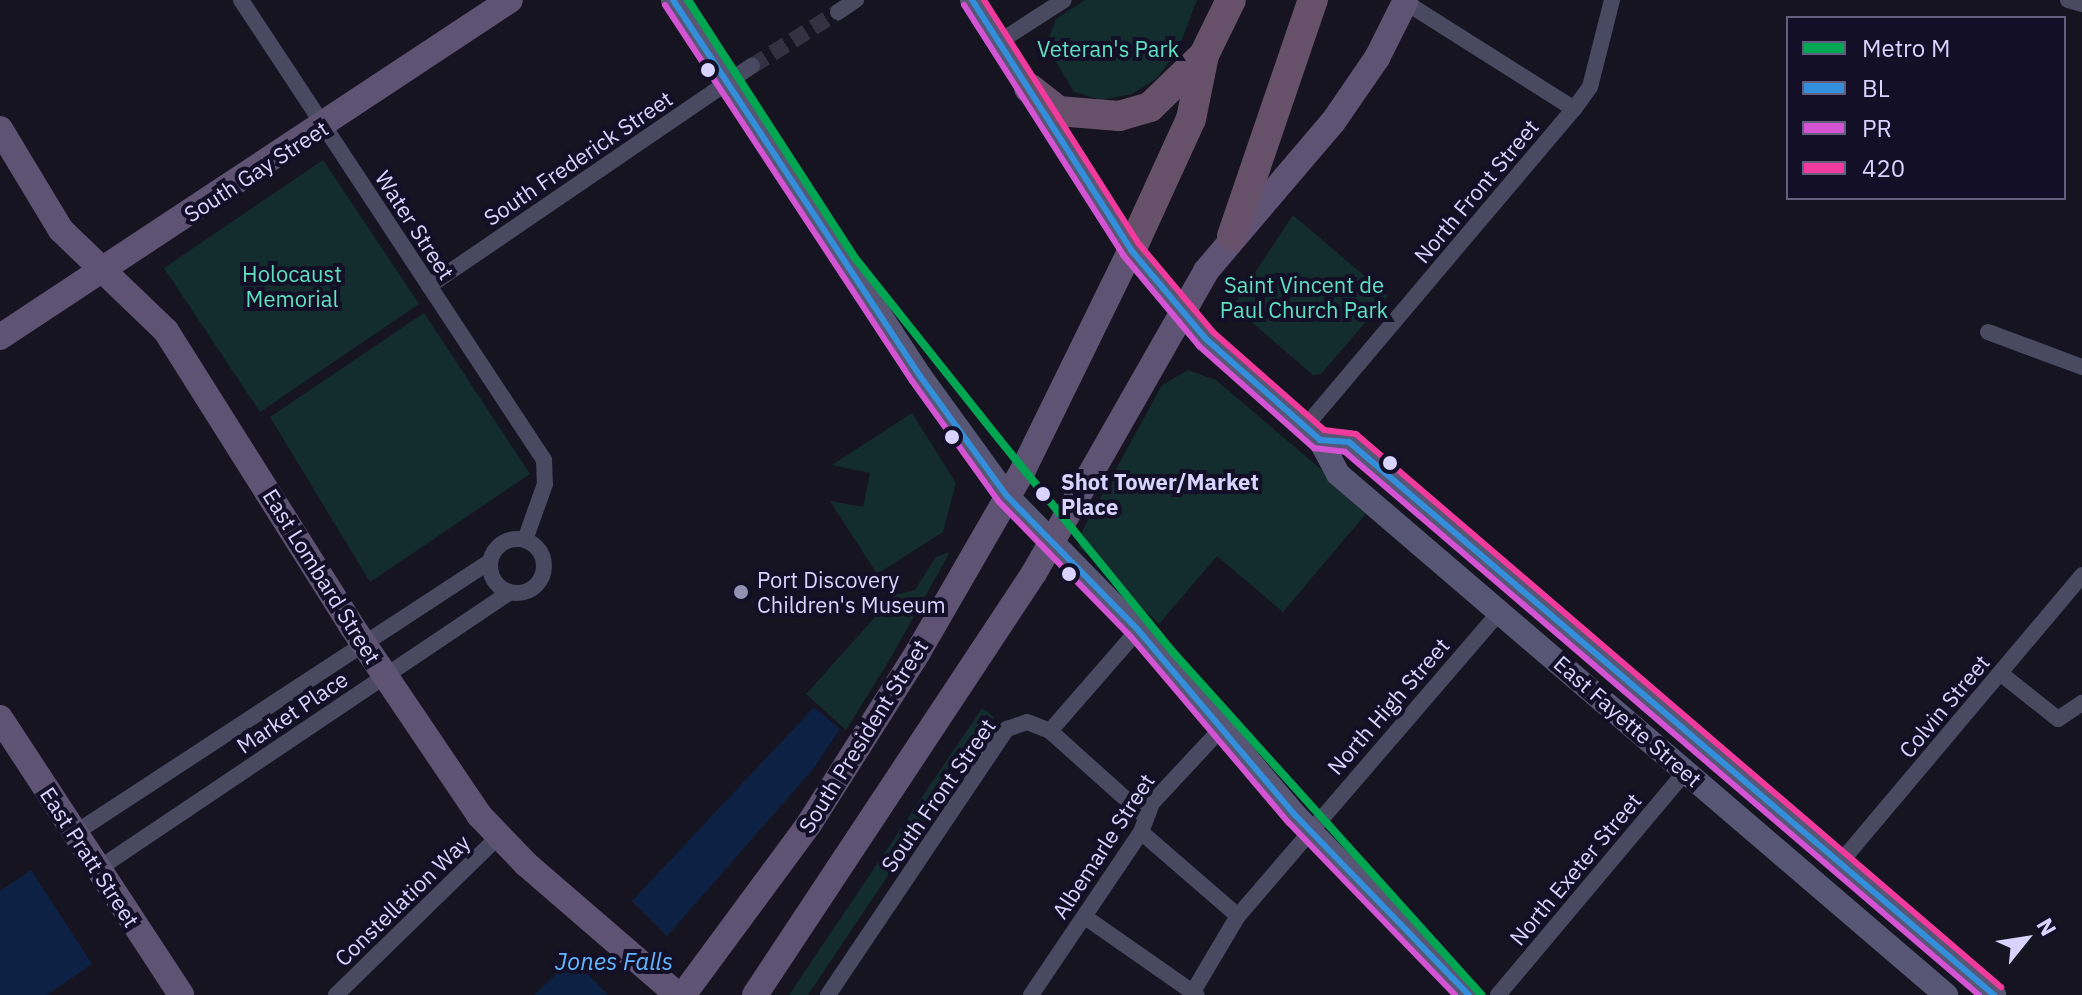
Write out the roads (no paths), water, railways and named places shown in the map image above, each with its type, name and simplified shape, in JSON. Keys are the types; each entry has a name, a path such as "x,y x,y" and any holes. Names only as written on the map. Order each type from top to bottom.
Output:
{"highway":[{"path":"1131,250 1191,119 1204,55 1231,0"},
{"path":"1232,236 1313,0"},
{"path":"1029,88 1058,111 1119,116 1150,107 1204,55"}],"main road":[{"name":"South Gay Street","path":"0,337 324,127 510,0"},
{"path":"673,0 920,376 1007,496 1138,630 1310,831 1469,995"},
{"name":"East Fayette Street","path":"972,0 1131,250 1180,312 1312,433 1338,474 1946,995"},
{"path":"755,995 1051,543 1180,312 1232,236 1333,122 1377,58 1405,1"},
{"name":"East Lombard Street","path":"0,129 44,207 101,271 166,331 384,676 498,837 647,969 681,995"},
{"name":"South President Street","path":"681,995 848,765 1007,496 1131,250"},
{"name":"East Fayette Street","path":"1312,433 1349,442 1994,995"},
{"name":"East Pratt Street","path":"0,718 181,995"},
{"path":"1820,888 1839,864"}],"street":[{"name":"Water Street","path":"241,0 544,460 546,477 525,540"},
{"path":"838,12 856,0"},
{"path":"999,42 1064,0"},
{"name":"North Front Street","path":"1312,433 1590,87 1612,0"},
{"path":"2068,0 2082,4"},
{"path":"1405,1 1574,109"},
{"name":"South Frederick Street","path":"429,286 752,66"},
{"path":"1988,332 2082,367"},
{"name":"Market Place","path":"75,833 365,646 490,561 502,542 525,540 538,548 543,570 531,589 510,592 98,869"},
{"path":"490,561 492,577 510,592"},
{"name":"Colvin Street","path":"1839,864 2082,575"},
{"name":"North High Street","path":"1194,994 1238,916 1500,611"},
{"path":"1138,630 1050,731 1238,916"},
{"path":"2000,673 2058,719 2082,703"},
{"name":"South Front Street","path":"828,995 1000,737 1027,722 1050,731"},
{"name":"Albemarle Street","path":"1031,995 1144,825 1152,803 1221,729"},
{"name":"North Exeter Street","path":"1498,995 1686,771"},
{"name":"Constellation Way","path":"336,995 498,837"},
{"path":"1085,917 1194,994"}],"water":[{"name":"Jones Falls","path":"814,707 840,729 814,768 667,936 630,995 534,995 632,901"},
{"path":"31,870 92,964 47,995 0,995 0,891"}],"tunnel":[{"path":"752,66 838,12"}],"metro line":[{"name":"M","path":"688,0 855,258 999,439 1171,650 1482,995"}],"place":[{"name":"Shot Tower/Market Place","path":"1043,494"},
{"name":"Port Discovery Children's Museum","path":"741,592"}],"park label":[{"name":"Veteran's Park","path":"1108,49"},
{"name":"Holocaust Memorial","path":"292,286"},
{"name":"Saint Vincent de Paul Church Park","path":"1304,296"}]}
